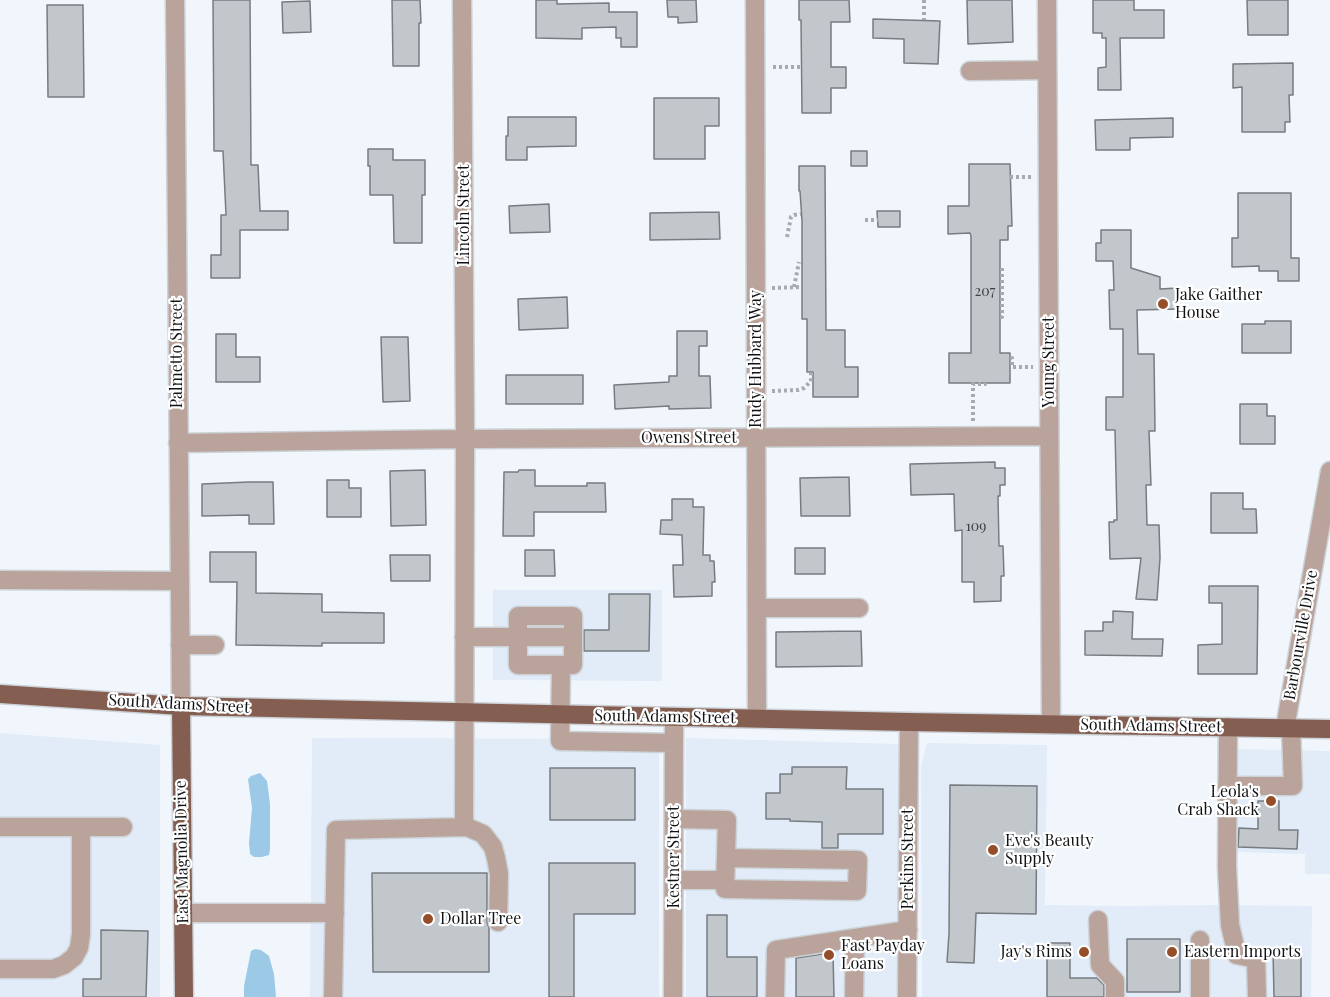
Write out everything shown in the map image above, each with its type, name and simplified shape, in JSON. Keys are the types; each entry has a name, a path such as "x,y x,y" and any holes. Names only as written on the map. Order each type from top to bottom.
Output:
{"main road":[{"name":"South Adams Street","path":"0,694 180,706 1330,729"},
{"name":"East Magnolia Drive","path":"180,706 183,997"}],"street":[{"name":"Palmetto Street","path":"175,0 180,706"},
{"name":"Lincoln Street","path":"462,0 465,439 464,827"},
{"name":"Rudy Hubbard Way","path":"754,0 757,718"},
{"name":"Young Street","path":"1047,0 1051,724"},
{"path":"970,71 1047,70"},
{"name":"Owens Street","path":"178,443 1049,436"},
{"name":"Barbourville Drive","path":"1227,786 1293,786 1288,728 1330,471"},
{"path":"0,580 179,581"},
{"path":"757,608 859,608"},
{"path":"464,637 518,637 573,637 573,665 518,665 518,637"},
{"path":"180,645 215,645"},
{"path":"561,665 560,741 674,743"},
{"path":"590,715 590,741"},
{"path":"649,742 650,717"},
{"name":"Kestner Street","path":"673,997 674,717"},
{"name":"Perkins Street","path":"907,997 909,722"},
{"path":"1228,727 1227,867 1230,925 1237,955 1256,959 1257,997"},
{"path":"674,819 727,820 725,890 857,891 858,860 726,858"},
{"path":"0,826 123,827"},
{"path":"0,969 53,969 64,965 74,957 79,948 81,934 81,827"},
{"path":"333,997 336,830 467,827 483,834 493,847 499,874 498,922"},
{"path":"674,880 725,880"},
{"path":"183,913 334,913"},
{"path":"1098,920 1100,965 1115,981 1115,997"},
{"path":"775,997 776,950 908,930"},
{"path":"854,997 855,938"},
{"path":"1200,939 1200,997"}],"path":[{"path":"924,0 924,20"},
{"path":"755,66 802,67"},
{"path":"787,237 791,218 794,214 801,214"},
{"path":"865,220 878,220"},
{"path":"794,287 799,262"},
{"path":"1000,317 1002,317 1002,266"},
{"path":"756,288 801,287"},
{"path":"1010,358 1012,358 1012,367 1049,367"},
{"path":"756,392 804,388 811,381 811,372"},
{"path":"973,436 973,384 985,383"}],"shaded area":[{"path":"493,590 662,590 662,681 493,680"},
{"path":"0,733 160,745 160,997 0,997"},
{"name":"Dollar Tree","path":"312,738 659,739 659,997 310,997"},
{"path":"686,738 899,744 898,997 686,997"},
{"path":"927,743 1047,745 1045,905 1312,906 1311,997 922,997 921,766"},
{"name":"Leola's Crab Shack","path":"1237,749 1330,751 1330,874 1305,874 1305,854 1233,852"}],"water":[{"path":"260,773 267,781 270,804 270,849 269,855 254,857 250,854 249,843 252,808 248,779"},
{"path":"255,949 269,956 274,974 276,997 244,997 251,951"}],"building":[{"path":"213,0 250,0 251,165 258,165 260,211 288,211 288,230 240,230 240,278 211,278 211,255 221,255 221,215 226,215 223,151 214,151"},
{"path":"392,0 420,0 419,66 393,66"},
{"path":"536,0 557,0 557,4 609,3 609,12 637,12 637,47 621,47 621,38 616,38 616,27 582,28 582,39 536,38"},
{"path":"667,0 696,0 697,22 678,23 678,17 668,17"},
{"path":"799,0 849,0 850,22 831,22 831,67 846,67 846,88 831,88 831,113 802,113"},
{"path":"967,0 1012,0 1013,42 968,44"},
{"path":"1093,0 1134,0 1134,10 1164,10 1164,38 1120,38 1121,90 1098,90 1098,68 1106,67 1106,38 1102,38 1102,33 1093,33"},
{"path":"1247,0 1288,0 1288,35 1248,35"},
{"path":"310,1 311,32 283,33 282,2"},
{"path":"47,5 83,5 84,97 48,97"},
{"path":"873,19 940,21 938,64 904,63 904,39 873,38"},
{"path":"1293,63 1293,95 1289,95 1290,122 1285,122 1285,132 1242,132 1242,87 1233,88 1233,64"},
{"path":"654,98 719,98 719,126 705,126 705,159 654,159"},
{"path":"508,117 576,117 576,146 527,147 527,160 506,160"},
{"path":"1173,118 1173,137 1130,138 1130,150 1096,150 1095,120"},
{"path":"368,149 393,149 393,160 425,160 422,243 394,243 393,195 370,195"},
{"path":"851,151 867,151 867,166 851,166"},
{"path":"969,164 1010,164 1012,226 1008,226 1008,240 1000,240 1000,353 1010,353 1010,383 949,383 949,353 971,353 971,236 970,233 948,234 948,206 969,206"},
{"path":"799,166 825,166 826,330 845,330 845,367 858,367 858,397 813,397 813,372 807,372 807,319 802,319 802,221"},
{"path":"1238,193 1291,193 1291,258 1299,258 1299,281 1278,281 1278,271 1259,271 1259,266 1232,267 1232,238 1238,238"},
{"path":"549,204 550,232 510,233 509,206"},
{"path":"877,211 900,211 900,227 878,227"},
{"path":"719,212 720,239 650,240 650,213"},
{"path":"1101,230 1131,230 1131,268 1160,277 1160,289 1178,288 1178,309 1137,310 1138,354 1154,354 1155,431 1149,431 1151,485 1146,485 1147,525 1159,525 1160,558 1157,600 1136,599 1141,558 1110,559 1109,522 1117,520 1115,430 1106,430 1106,397 1123,397 1123,329 1110,329 1109,290 1114,290 1113,261 1096,261 1096,243 1101,243"},
{"path":"567,297 568,328 519,330 518,299"},
{"path":"1265,321 1291,321 1291,353 1242,353 1242,324 1265,324"},
{"path":"677,331 707,331 707,346 699,346 699,376 710,376 711,408 669,409 669,406 615,409 614,385 669,382 669,376 677,376"},
{"path":"216,334 236,334 236,357 260,357 260,382 216,382"},
{"path":"381,337 408,337 410,401 383,402"},
{"path":"506,375 583,375 583,404 506,404"},
{"path":"1240,404 1267,404 1267,416 1275,416 1275,444 1240,444"},
{"path":"995,462 995,468 1005,468 1005,485 1000,485 1000,496 998,496 999,546 1003,546 1004,576 1001,576 1001,601 974,602 974,582 962,582 962,530 955,531 954,494 911,495 910,464"},
{"path":"425,470 426,525 391,526 390,471"},
{"path":"519,470 535,470 535,486 587,486 587,483 605,483 606,512 534,512 534,536 503,536 504,472 518,472"},
{"path":"849,477 850,516 801,516 800,478"},
{"path":"327,480 349,480 349,488 361,488 361,517 327,517"},
{"path":"273,482 274,524 249,524 249,515 202,516 202,484"},
{"path":"1211,493 1243,493 1243,509 1256,509 1257,533 1211,533"},
{"path":"672,499 693,499 693,507 704,507 703,555 710,555 710,561 714,561 715,582 712,582 712,596 674,597 673,565 683,565 682,535 660,534 661,520 672,520"},
{"path":"795,548 825,548 825,574 795,574"},
{"path":"525,550 554,550 555,576 525,576"},
{"path":"210,552 256,552 256,593 322,594 322,612 384,613 384,643 322,643 322,646 236,645 237,582 210,582"},
{"path":"390,555 430,555 430,581 391,581"},
{"path":"1209,586 1258,586 1257,674 1198,674 1198,645 1222,644 1222,603 1209,603"},
{"path":"609,594 650,594 649,651 584,651 584,630 609,630"},
{"path":"1113,611 1133,612 1132,639 1163,639 1162,656 1085,655 1085,631 1103,631 1103,622 1113,622"},
{"path":"861,631 862,666 776,667 776,632"},
{"path":"792,767 847,767 846,789 883,789 883,834 838,834 838,848 822,848 822,822 766,819 766,793 780,793 780,774 792,774"},
{"path":"550,768 635,768 635,820 550,820"},
{"name":"Eve's Beauty Supply","path":"950,785 1037,786 1036,914 976,913 974,963 947,962"},
{"path":"1258,801 1279,801 1279,830 1298,830 1297,849 1238,847 1239,828 1258,829"},
{"path":"549,863 635,863 635,914 574,914 574,997 549,997"},
{"path":"372,873 487,873 489,972 373,972"},
{"path":"707,915 727,915 727,957 757,957 757,997 707,997"},
{"path":"101,930 148,931 146,997 83,997 83,979 101,979"},
{"path":"1127,939 1180,939 1180,992 1127,992"},
{"path":"1047,943 1070,943 1070,978 1097,978 1104,985 1104,997 1047,997"},
{"path":"1273,950 1301,950 1301,997 1274,997"},
{"path":"833,953 834,997 796,997 796,958"}],"place":[{"name":"Jake Gaither House","path":"1163,304"},
{"name":"Leola's Crab Shack","path":"1271,801"},
{"name":"Eve's Beauty Supply","path":"993,850"},
{"name":"Dollar Tree","path":"428,919"},
{"name":"Jay's Rims","path":"1084,952"},
{"name":"Eastern Imports","path":"1172,952"},
{"name":"Fast Payday Loans","path":"829,955"}]}
